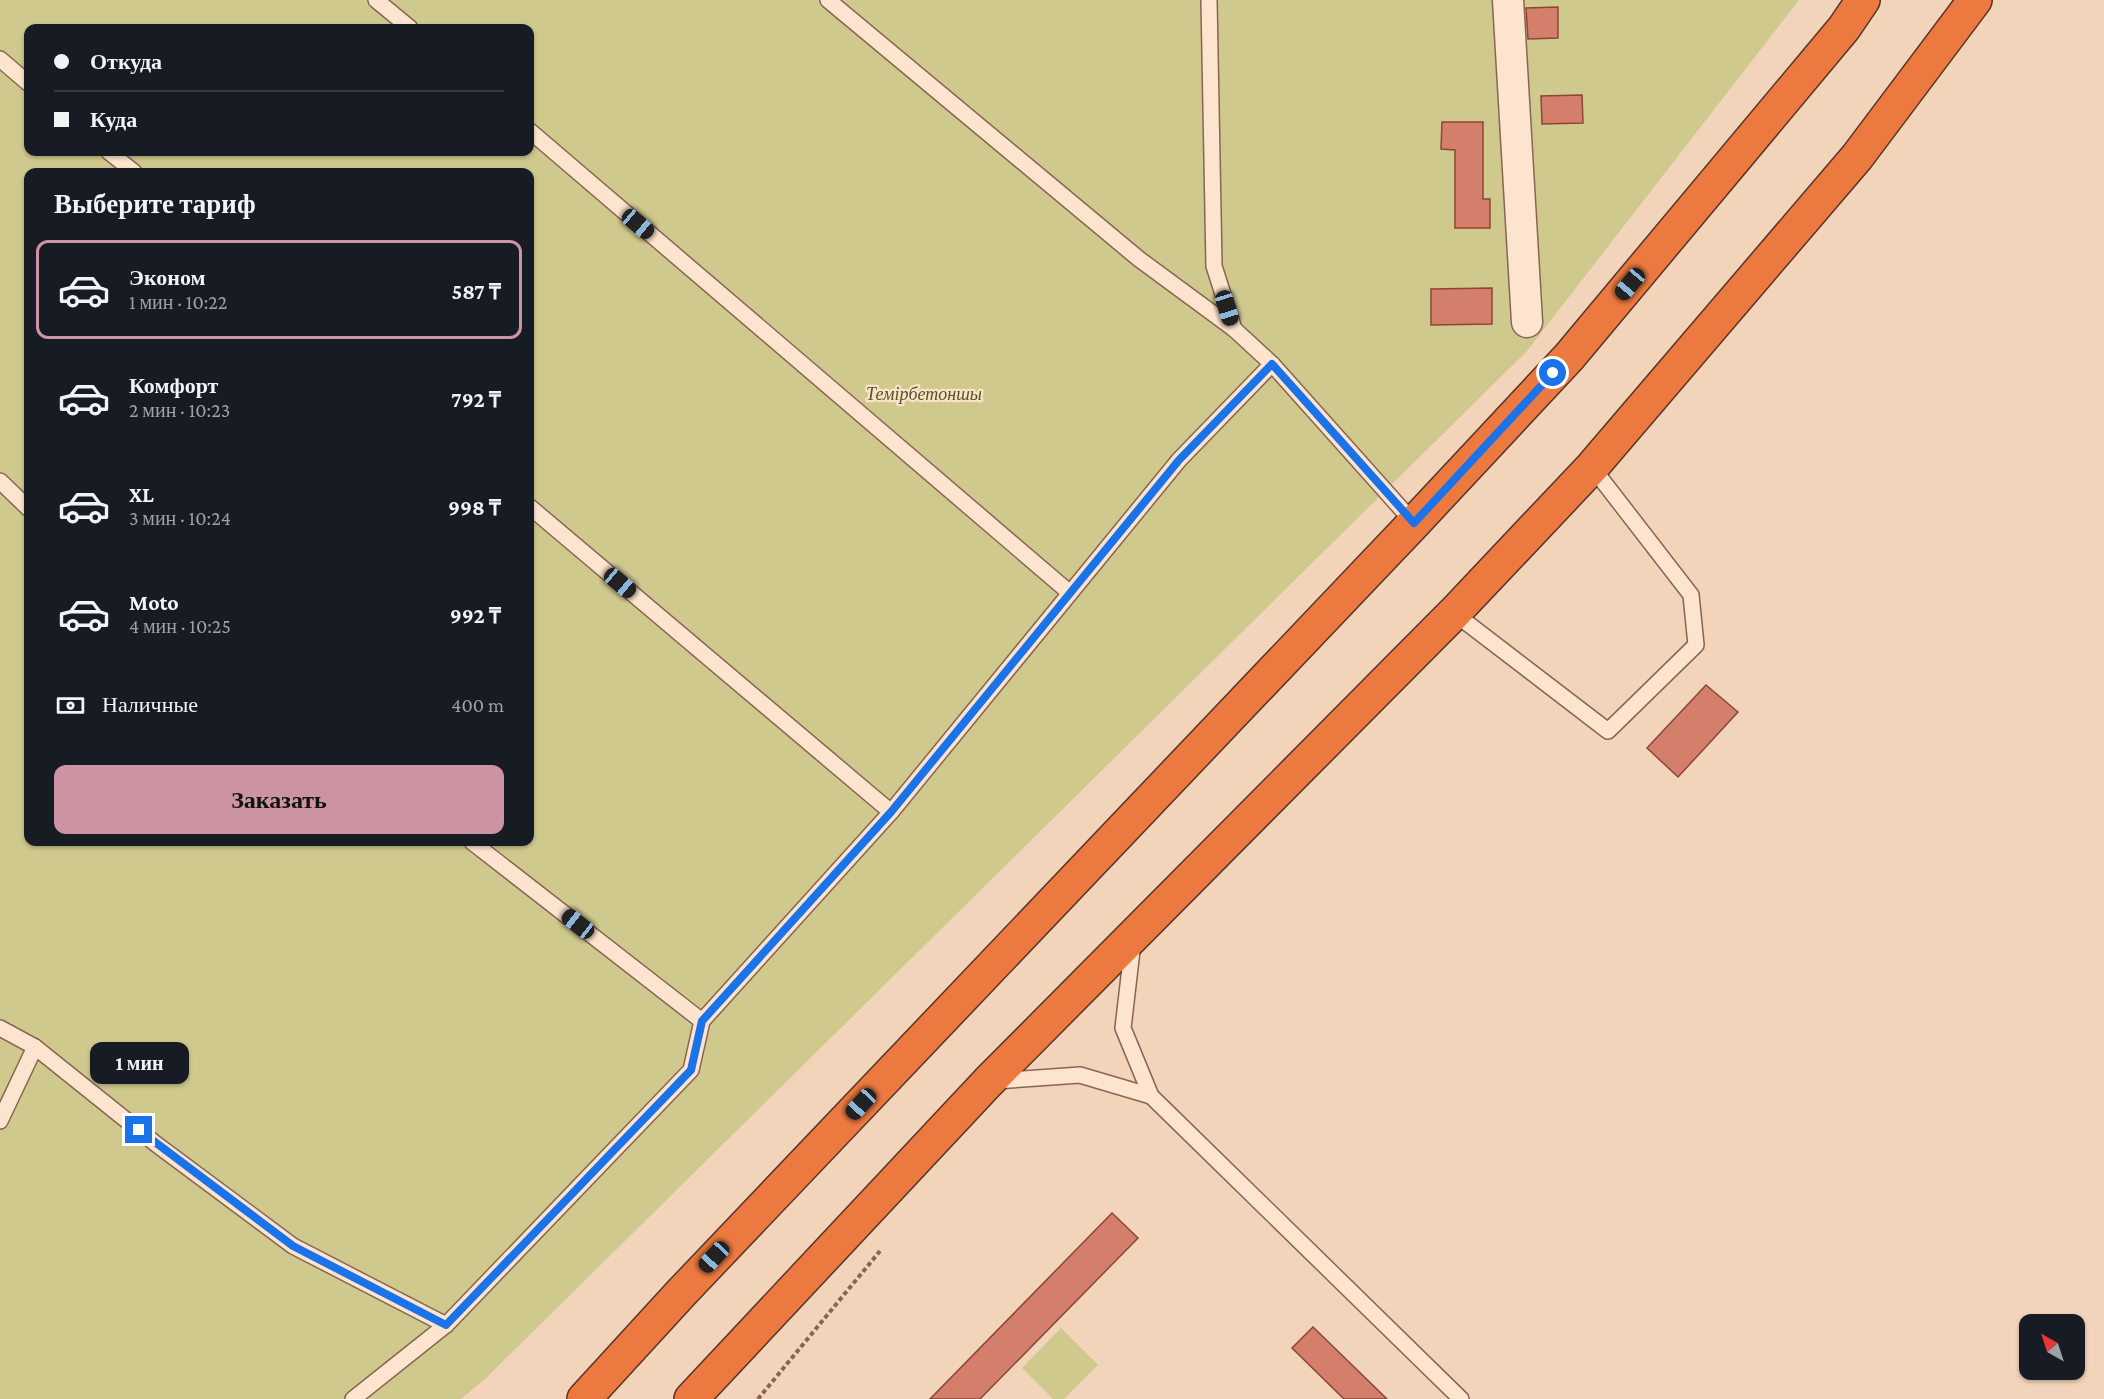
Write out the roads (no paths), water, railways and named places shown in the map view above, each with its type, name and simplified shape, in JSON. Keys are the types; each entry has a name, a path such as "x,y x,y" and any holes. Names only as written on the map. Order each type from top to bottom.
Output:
{"highway":[{"path":"584,1399 690,1283 1414,523 1569,357 1844,28 1863,0"},
{"path":"691,1399 988,1082 1454,613 1592,467 1857,157 1975,0"}],"street":[{"path":"1508,0 1527,322"}],"lane":[{"path":"376,0 405,24"},
{"path":"828,0 1139,259 1234,329 1272,364 1414,523"},
{"path":"1209,0 1214,266 1234,329"},
{"path":"0,59 24,80"},
{"path":"534,134 1070,593"},
{"path":"114,156 129,168"},
{"path":"353,1399 446,1325 691,1070 702,1021 891,812 1179,460 1272,364"},
{"path":"1454,613 1608,730 1696,645 1691,595 1592,467"},
{"path":"0,481 24,504"},
{"path":"534,510 891,812"},
{"path":"477,846 702,1021"},
{"path":"1134,933 1123,1028 1151,1096 1461,1399"},
{"path":"0,1028 35,1047 156,1144 293,1246 446,1325"},
{"path":"0,1121 35,1047"},
{"path":"988,1082 1080,1075 1151,1096"}],"park label":[{"name":"Темірбетоншы","path":"924,394"}]}
